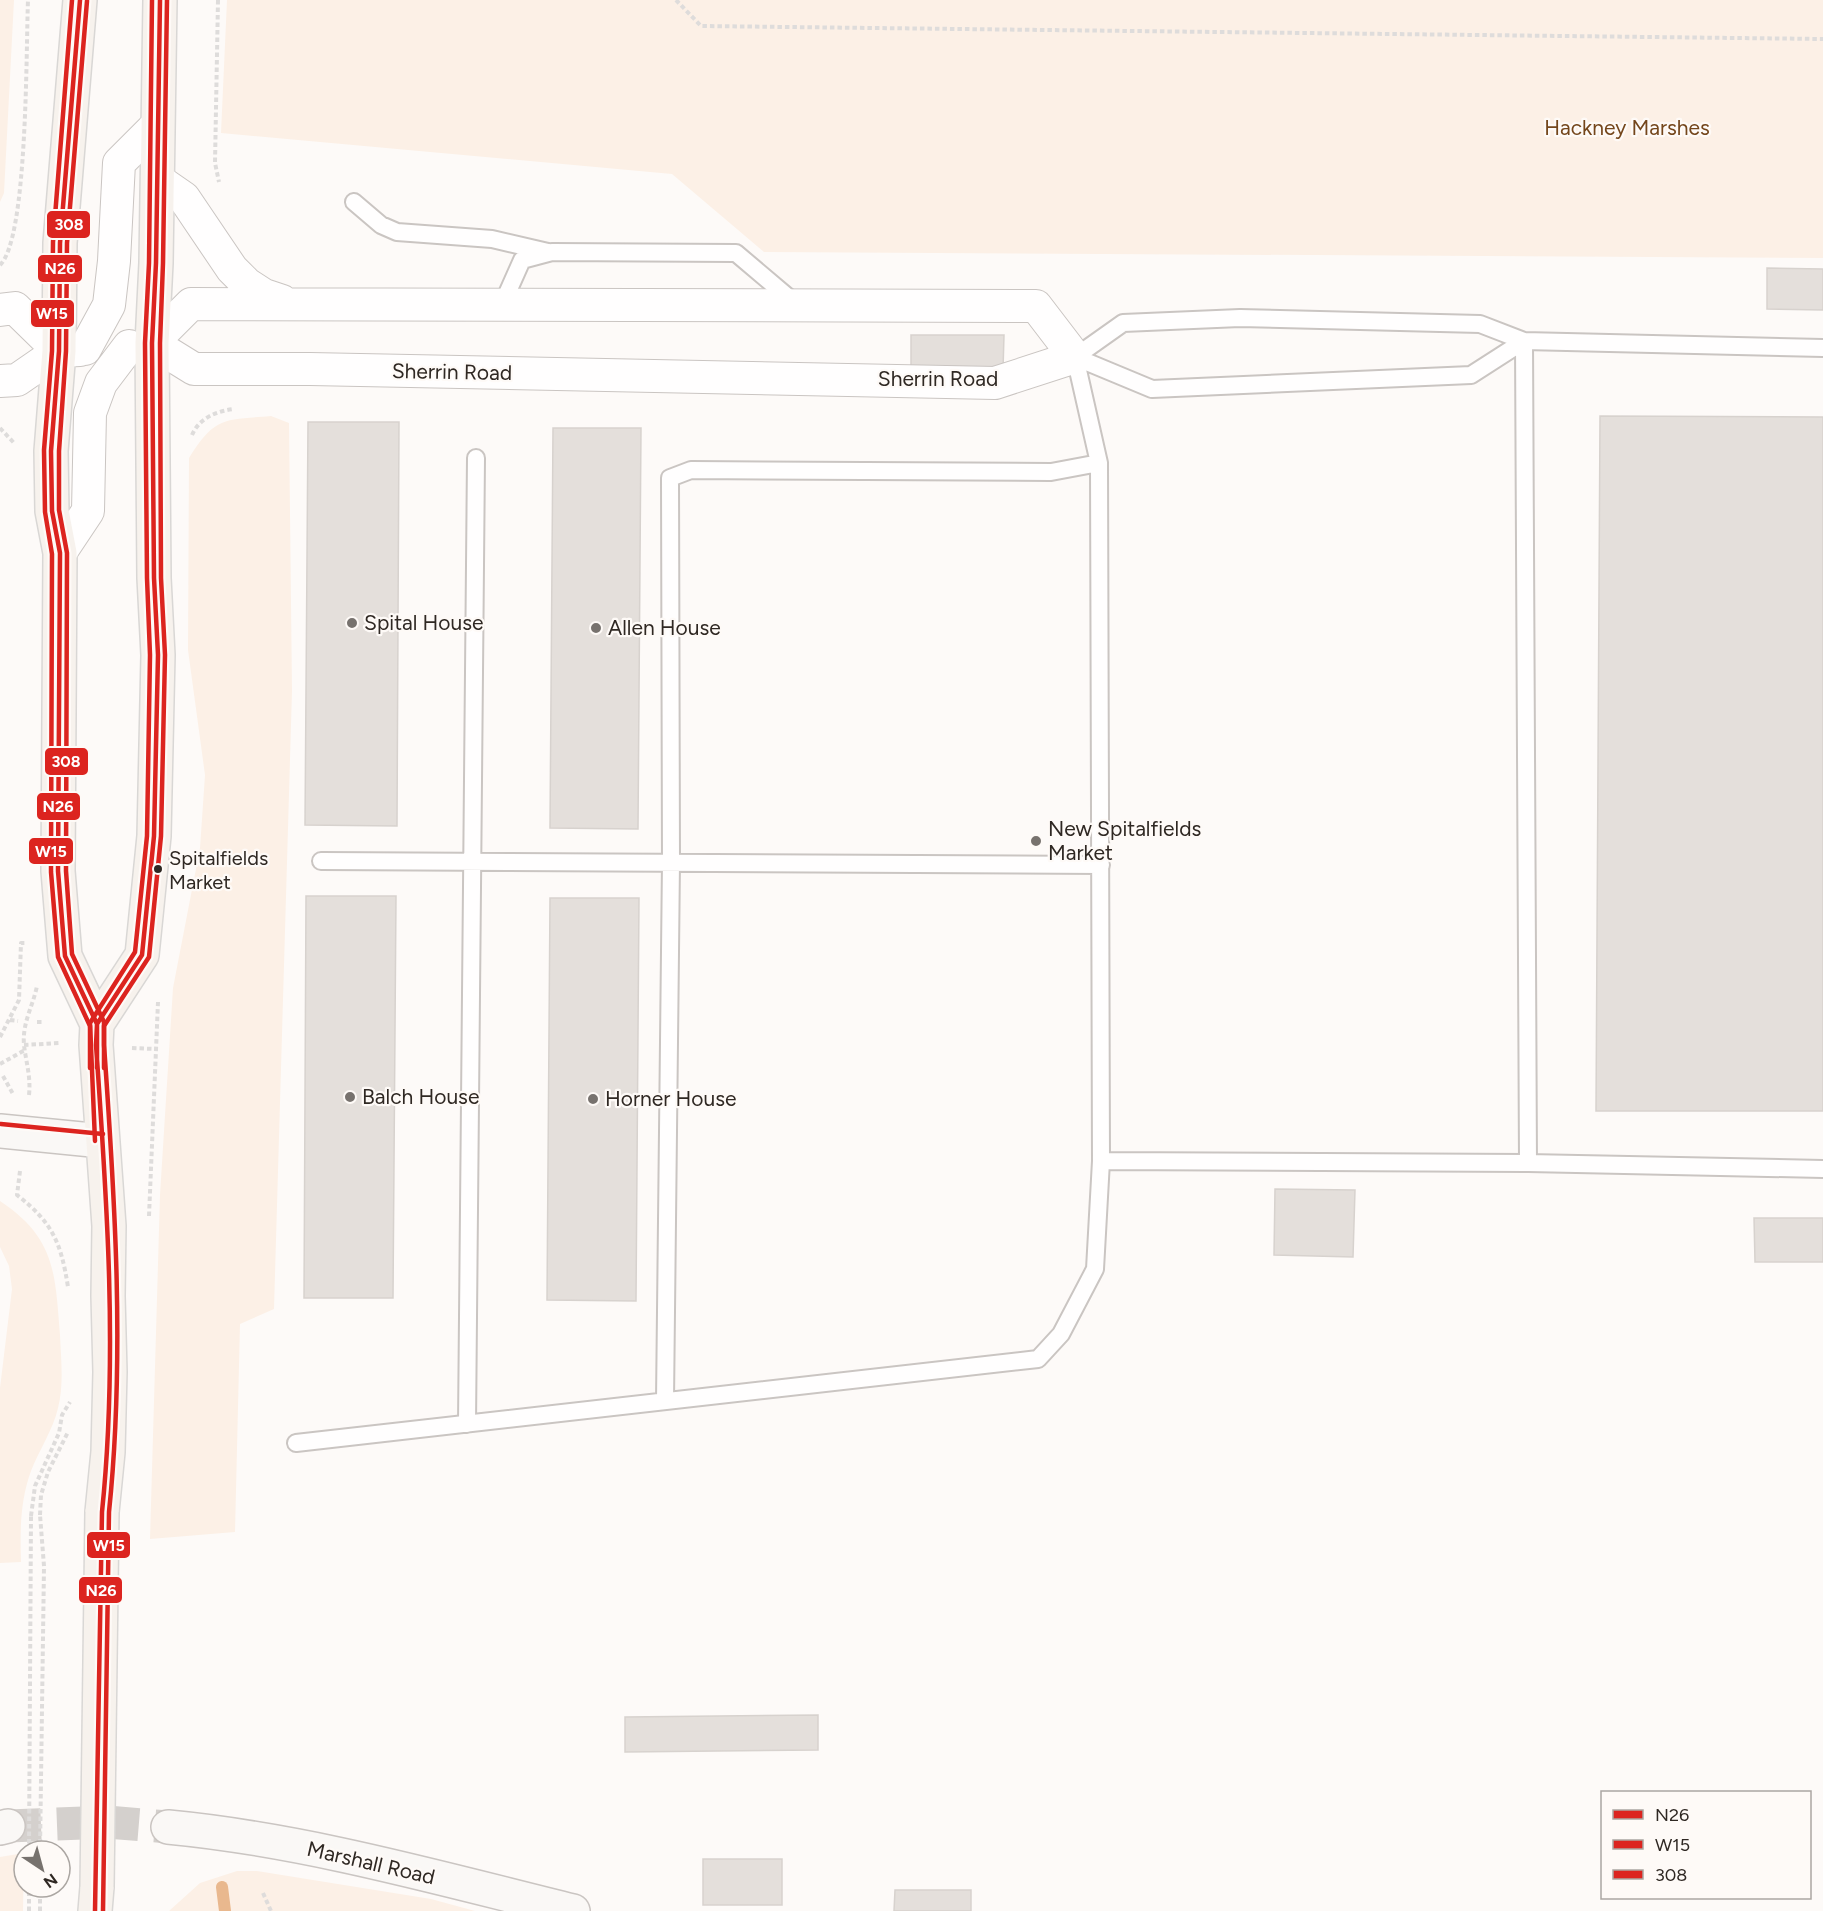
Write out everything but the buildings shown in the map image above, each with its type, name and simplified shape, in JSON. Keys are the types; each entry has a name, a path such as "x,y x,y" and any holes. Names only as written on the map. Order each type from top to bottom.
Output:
{"main road":[{"path":"80,0 60,243 72,350 51,451 52,511 60,553 59,882 65,956 97,1024 96,1045 109,1226 110,1372 108,1452 102,1512 96,1899"},
{"path":"97,1024 142,955 154,836 158,655 140,344 158,180 160,0"}],"street":[{"path":"0,381 17,380 72,350 109,305 114,261 119,163 158,124"},
{"path":"158,180 184,198 232,269 246,284 264,295 291,304"},
{"path":"60,553 88,511 90,413 100,383 140,344 191,304 1036,306 1075,357"},
{"path":"0,309 15,308 72,350 140,344"},
{"name":"Sherrin Road","path":"140,344 194,369 310,369 995,383 1075,357"},
{"path":"0,1131 102,1141"},
{"name":"Marshall Road","path":"168,1827 238,1834 284,1843 377,1863 573,1911"}],"lane":[{"path":"354,202 381,225 397,232 492,239 552,252 736,253 799,306"},
{"path":"502,305 522,260 552,252"},
{"path":"1075,357 1123,323 1240,318 1480,324 1524,341 1823,348"},
{"path":"1075,357 1152,389 1471,375 1524,341"},
{"path":"1524,341 1528,1162"},
{"path":"296,1443 1038,1359 1061,1334 1095,1269 1101,1161 1100,463 1075,357"},
{"path":"466,1424 476,458"},
{"path":"665,1401 671,862 670,478 691,470 1051,472 1100,463"},
{"path":"321,861 1101,865"},
{"path":"1101,1161 1528,1162 1823,1169"}],"path":[{"path":"0,265 8,258 19,211 28,0"},
{"path":"218,0 215,163 219,184"},
{"path":"676,0 701,27 1823,39"},
{"path":"192,437 195,427 218,411 241,408"},
{"path":"0,1037 5,1032 19,1000 21,943 34,942"},
{"path":"31,1080 25,1047 27,1014 37,988 37,979"},
{"path":"10,1020 18,1021"},
{"path":"149,1025 156,1027"},
{"path":"0,1029 5,1032"},
{"path":"0,1064 25,1047 44,1042"},
{"path":"145,1048 155,1049"},
{"path":"3,1076 14,1094"},
{"path":"18,1187 17,1195 36,1209 62,1251 69,1291"},
{"path":"70,1413 71,1393"},
{"path":"29,1839 31,1516 35,1486 55,1446 62,1416 70,1401"},
{"path":"40,1839 44,1566 40,1515 41,1495 48,1473 68,1435 69,1424"},
{"path":"263,1893 271,1911"}],"green space":[{"path":"0,0 14,0 4,193 0,202"},
{"name":"Hackney Marshes","path":"227,0 1823,0 1823,258 764,252 672,174 221,133"},
{"path":"271,416 289,423 292,691 274,1309 240,1324 235,1532 150,1539 160,1195 173,988 200,848 205,775 188,650 189,458 206,434 214,427 231,420"},
{"path":"0,1201 32,1229 49,1259 54,1276 62,1372 56,1416 31,1471 25,1494 21,1527 21,1562 0,1563 0,1388 12,1289 9,1266 0,1247"},
{"path":"12,1855 12,1899 23,1899 23,1911 0,1911 0,1857"},
{"path":"237,1871 257,1871 431,1899 475,1911 169,1911 200,1883"}],"waterway":[{"path":"222,1887 225,1911"}],"tunnel":[{"path":"8,1826 107,1822 168,1827"}],"transit line":[{"name":"W15","path":"72,0 53,242 52,351 44,450 45,512 52,554 51,872 58,957 90,1026 90,1068"},
{"name":"N26","path":"80,0 60,243 59,351 51,451 52,511 60,553 58,871 65,956 97,1024 97,1068"},
{"name":"308","path":"95,1141 90,1023 135,952 147,836 150,655 145,343 149,263 152,0"},
{"name":"N26","path":"95,1911 102,1512 107,1454 110,1337 107,1220 96,1045 97,1024 142,955 154,836 158,655 154,578 152,343 156,263 160,0"},
{"name":"W15","path":"103,1911 109,1512 117,1395 115,1220 104,1026 149,957 161,836 165,655 161,578 160,343 167,0"},
{"name":"308","path":"87,1 67,243 66,351 59,451 59,510 67,553 66,871 72,954 104,1022 104,1068"},
{"name":"308","path":"1,1124 103,1134"}],"place":[{"name":"Spital House","path":"352,623"},
{"name":"Allen House","path":"596,628"},
{"name":"New Spitalfields Market","path":"1036,841"},
{"name":"Spitalfields Market","path":"158,869"},
{"name":"Balch House","path":"350,1097"},
{"name":"Horner House","path":"593,1099"}]}
